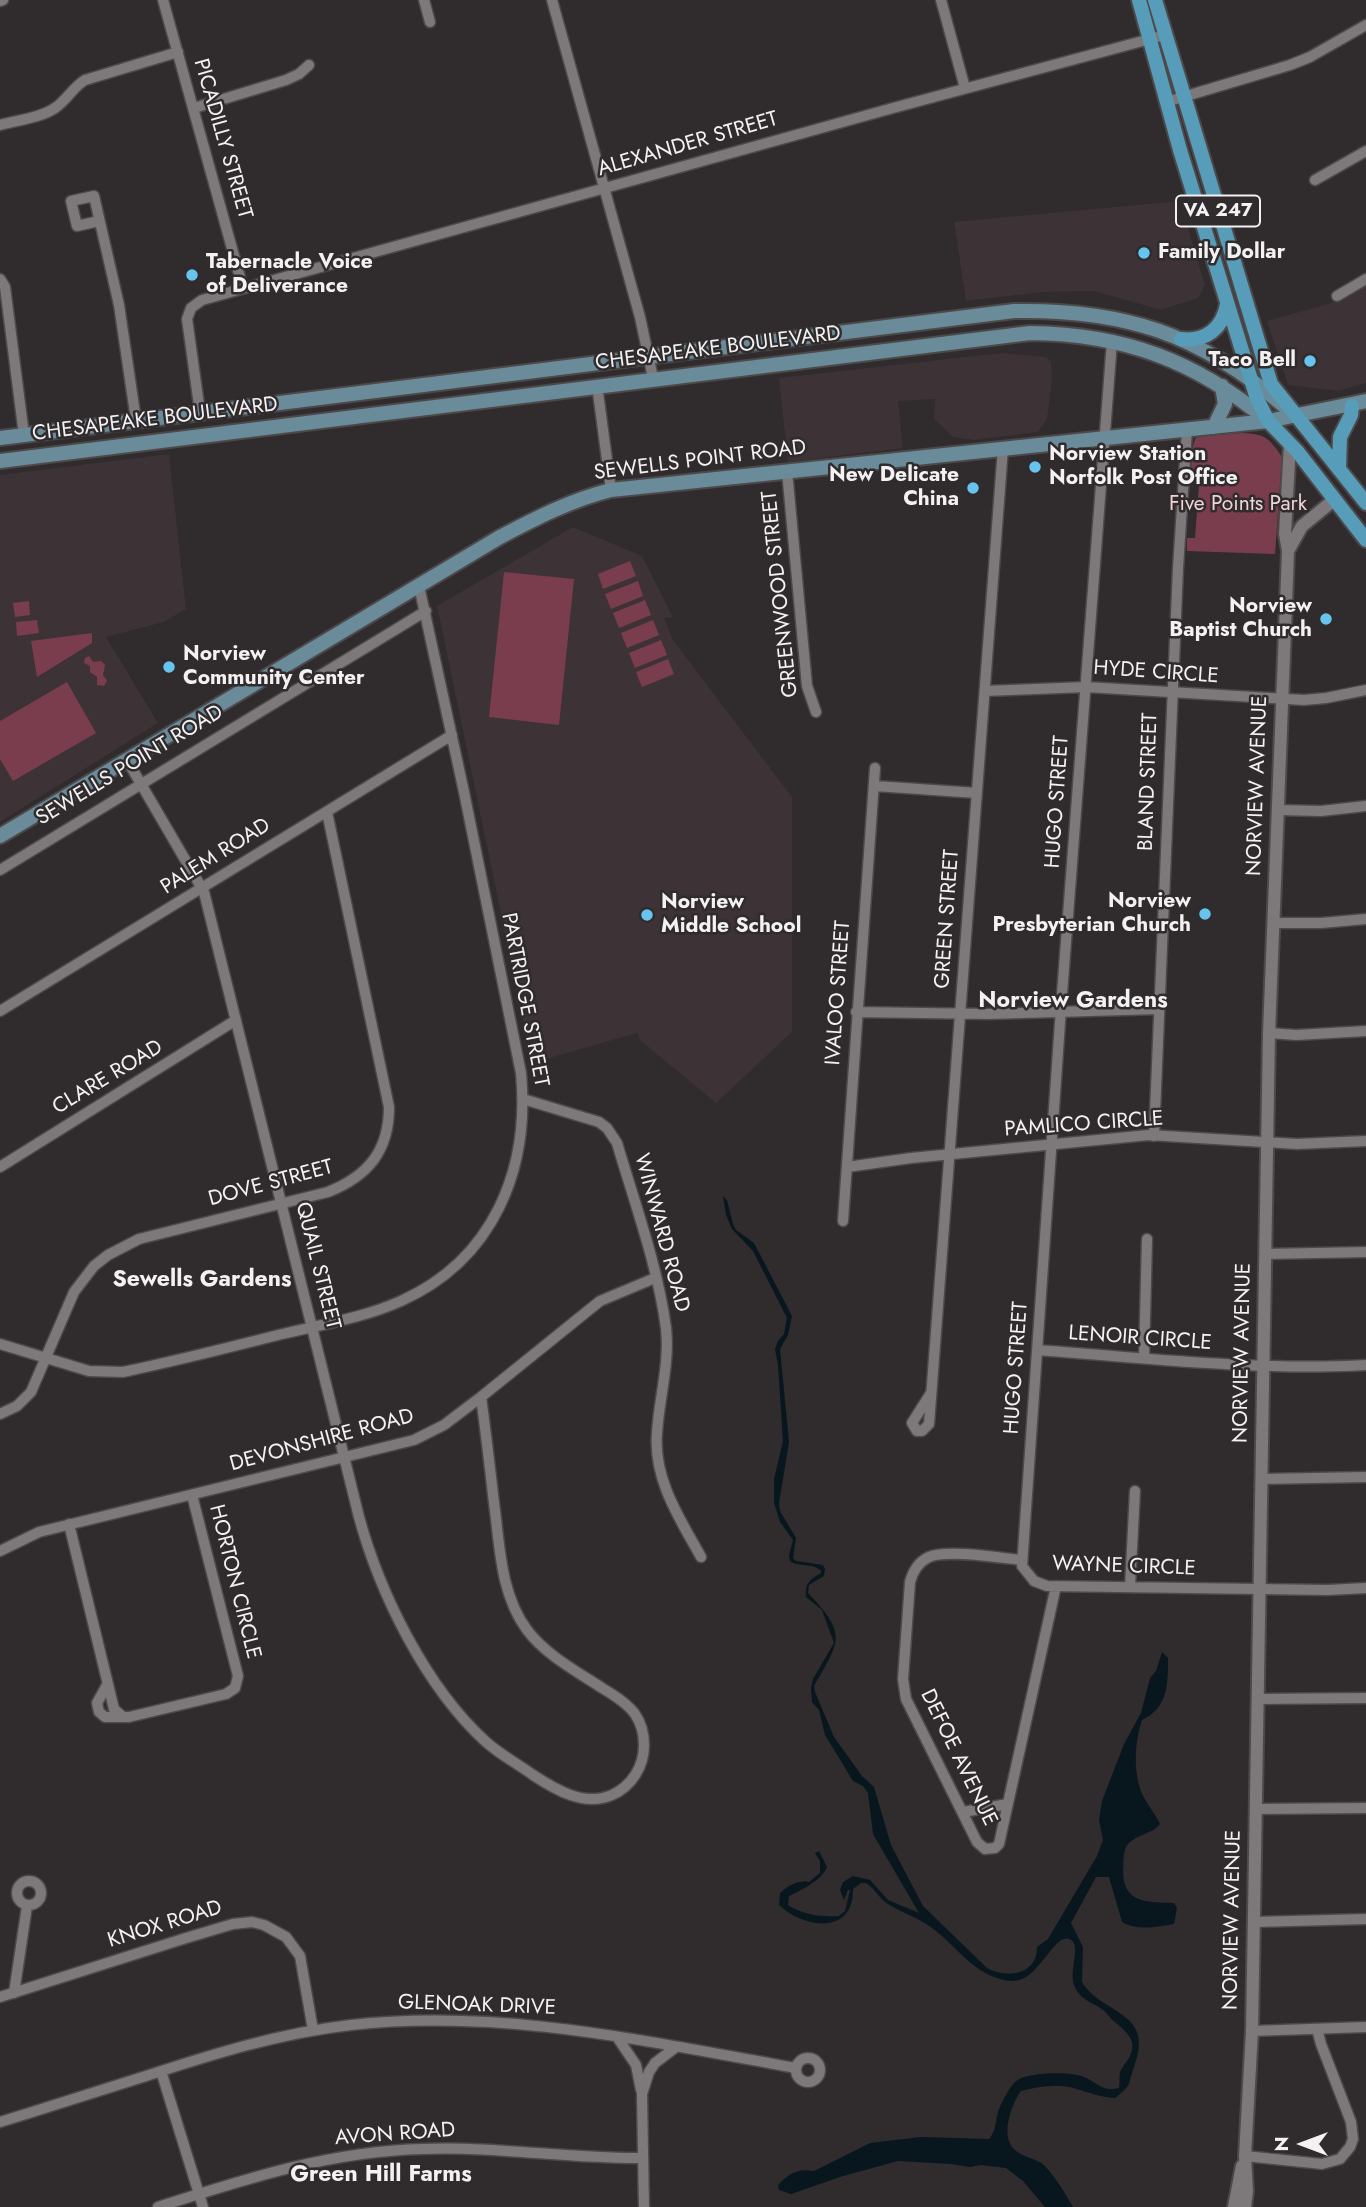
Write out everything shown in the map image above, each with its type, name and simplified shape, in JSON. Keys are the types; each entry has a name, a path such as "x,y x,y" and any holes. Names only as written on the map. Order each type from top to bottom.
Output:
{"main road":[{"name":"VA 247","path":"1139,0 1166,102 1250,378 1268,421"},
{"name":"VA 247","path":"1155,0 1265,370 1271,384 1296,416"},
{"path":"1181,339 1194,340 1210,334 1223,320 1228,302"},
{"name":"CHESAPEAKE BOULEVARD","path":"0,438 1014,311 1048,311 1104,316 1156,329 1207,351 1250,378 1296,416 1366,503"},
{"path":"1014,311 1017,333"},
{"name":"CHESAPEAKE BOULEVARD","path":"0,461 1017,333 1057,333 1112,341 1169,358 1222,386 1268,421 1290,443 1366,540"},
{"path":"1214,427 1224,404 1222,386"},
{"name":"SEWELLS POINT ROAD","path":"0,836 419,586 565,504 611,491 1268,421 1359,403"},
{"path":"1339,468 1340,437 1359,403"}],"street":[{"name":"PICADILLY STREET","path":"163,0 243,288"},
{"path":"424,0 430,22"},
{"path":"552,0 640,317 653,378"},
{"path":"941,0 965,88"},
{"path":"1166,102 1290,65 1366,25"},
{"name":"ALEXANDER STREET","path":"200,412 187,319 191,307 197,302 1165,35"},
{"path":"0,125 56,107 85,80 178,52"},
{"path":"194,108 286,80 309,65"},
{"path":"1315,180 1366,151"},
{"path":"99,221 119,305 136,420"},
{"path":"0,279 5,287 24,435"},
{"path":"1337,296 1366,279"},
{"name":"HUGO STREET","path":"1021,1560 1112,341"},
{"path":"597,385 611,491"},
{"name":"BLAND STREET","path":"1154,1136 1172,693 1187,430"},
{"name":"NORVIEW AVENUE","path":"1245,2207 1252,2031 1269,1033 1283,699 1288,551 1285,534 1290,443"},
{"name":"GREEN STREET","path":"931,1393 1003,449"},
{"name":"GREENWOOD STREET","path":"788,471 807,687 816,712"},
{"path":"1288,551 1302,526 1335,499"},
{"name":"PARTRIDGE STREET","path":"0,1344 89,1371 123,1372 313,1327 402,1301 443,1276 462,1259 489,1226 509,1187 520,1144 523,1099 517,1052 419,586"},
{"name":"SEWELLS POINT ROAD","path":"0,870 426,611"},
{"name":"HYDE CIRCLE","path":"985,691 1086,687 1283,699 1326,698 1366,690"},
{"name":"PALEM ROAD","path":"0,1011 452,735"},
{"name":"QUAIL STREET","path":"127,760 202,888 367,1547 386,1595 403,1630 454,1709 488,1744 565,1793 582,1799 600,1799 621,1790 631,1781 640,1765 644,1744 640,1724 629,1708 538,1643 513,1606 503,1576 481,1397"},
{"name":"IVALOO STREET","path":"843,1221 875,768"},
{"path":"875,786 977,793"},
{"path":"1278,810 1321,811 1366,806"},
{"name":"DOVE STREET","path":"0,1414 25,1400 31,1392 74,1292 94,1266 108,1255 139,1239 328,1192 355,1179 373,1162 380,1150 389,1120 389,1107 327,812"},
{"path":"1274,923 1366,919"},
{"path":"856,1012 960,1014 1159,1009"},
{"name":"CLARE ROAD","path":"0,1167 236,1020"},
{"path":"1269,1033 1366,1031"},
{"name":"WINWARD ROAD","path":"523,1099 599,1122 614,1137 662,1305 667,1349 657,1433 659,1465 671,1502 701,1557"},
{"name":"PAMLICO CIRCLE","path":"847,1167 1052,1143 1154,1136 1267,1143 1366,1142"},
{"path":"1144,1358 1147,1239"},
{"path":"1265,1254 1366,1252"},
{"name":"DEVONSHIRE ROAD","path":"0,1551 39,1532 414,1440 430,1433 481,1397 600,1301 656,1278"},
{"name":"LENOIR CIRCLE","path":"1037,1350 1263,1367 1366,1365"},
{"path":"1261,1479 1366,1477"},
{"path":"1130,1587 1135,1491"},
{"name":"HORTON CIRCLE","path":"123,1717 226,1694 237,1683 239,1676 192,1494"},
{"path":"69,1524 107,1685 114,1709 123,1717"},
{"name":"WAYNE CIRCLE","path":"910,1582 922,1561 938,1554 1021,1560 1024,1572 1034,1581 1047,1586 1366,1588"},
{"name":"DEFOE AVENUE","path":"910,1582 904,1690 906,1699 980,1846 990,1850 999,1844 1009,1804"},
{"path":"963,1812 1009,1804 1056,1586"},
{"path":"107,1685 97,1703 99,1712 105,1717 123,1717"},
{"path":"1258,1699 1366,1698"},
{"path":"1256,1809 1366,1808"},
{"path":"14,1993 27,1906"},
{"path":"1254,1922 1366,1919"},
{"name":"KNOX ROAD","path":"0,1997 233,1924 252,1922 286,1937 300,1956 313,2030"},
{"name":"GLENOAK DRIVE","path":"0,2122 228,2050 313,2030 351,2025 444,2020 537,2024 796,2068"},
{"path":"1252,2031 1366,2027"},
{"path":"1245,2156 1322,2164 1340,2159 1350,2147 1353,2139 1351,2122 1317,2029"},
{"path":"617,2037 636,2064 642,2094 643,2207"},
{"path":"642,2094 655,2063 676,2047"},
{"path":"161,2071 204,2207"},
{"name":"AVON ROAD","path":"158,2207 313,2161 405,2149 472,2148 642,2158"},
{"name":"NORVIEW AVENUE","path":"1234,2207 1245,2156"}],"shaded area":[{"path":"1180,201 1205,285 1198,298 1161,310 1094,291 1043,292 966,301 954,222"},
{"path":"1366,286 1366,383 1338,391 1288,385 1267,321 1335,302"},
{"path":"1001,353 1046,357 1051,362 1052,379 1047,419 1038,432 974,440 953,437 934,419 935,399 898,401 903,448 788,462 779,378"},
{"path":"169,454 186,609 164,622 106,637 158,723 0,822 0,475"},
{"name":"Norview Middle School","path":"573,527 642,556 673,617 664,618 673,640 792,797 792,1032 716,1103 640,1040 637,1033 532,1063 437,606"},
{"path":"723,1196 727,1200 736,1230 754,1243 792,1316 788,1335 780,1349 789,1442 779,1503 780,1511 796,1538 793,1558 796,1561 823,1565 825,1569 824,1576 809,1585 808,1593 829,1618 836,1638 830,1658 814,1686 815,1692 834,1737 862,1776 874,1787 891,1845 923,1906 987,1968 1012,1974 1032,1964 1037,1947 1048,1939 1097,1856 1103,1840 1099,1820 1102,1801 1124,1744 1141,1713 1150,1678 1156,1671 1162,1652 1168,1658 1165,1694 1157,1709 1142,1720 1136,1755 1141,1791 1160,1824 1128,1844 1124,1854 1123,1871 1127,1890 1132,1895 1146,1901 1174,1903 1177,1908 1174,1924 1141,1927 1122,1922 1109,1877 1096,1877 1071,1923 1083,1947 1082,1982 1091,1993 1132,2024 1138,2034 1139,2048 1130,2081 1125,2090 1115,2098 1063,2086 1021,2091 1008,2121 1008,2138 1011,2145 1019,2153 1045,2166 1073,2207 1045,2207 1023,2181 1006,2168 981,2165 970,2167 898,2161 791,2194 779,2190 778,2185 794,2172 814,2171 870,2143 921,2137 989,2139 1004,2098 1013,2084 1022,2078 1049,2073 1069,2074 1084,2077 1104,2088 1119,2088 1120,2072 1132,2052 1132,2043 1124,2030 1103,2010 1083,1998 1076,1989 1073,1979 1075,1948 1071,1940 1059,1942 1030,1974 1021,1980 1010,1981 987,1974 932,1928 885,1902 866,1883 853,1889 851,1904 837,1921 814,1923 789,1913 779,1905 780,1893 783,1890 797,1883 809,1882 820,1873 820,1861 815,1853 819,1851 827,1867 811,1884 789,1896 788,1905 812,1915 839,1916 845,1911 850,1890 844,1900 840,1890 843,1882 853,1876 870,1880 888,1900 919,1913 873,1834 868,1793 863,1786 853,1781 825,1735 819,1710 812,1702 813,1679 834,1643 822,1610 806,1597 809,1582 821,1571 790,1561 793,1540 780,1522 774,1503 774,1479 783,1441 775,1349 784,1334 787,1318 753,1251 732,1229 726,1215"}],"green space":[{"name":"Five Points Park","path":"1242,433 1266,438 1282,457 1275,554 1187,551 1187,538 1195,538 1200,472 1191,471 1195,439 1200,436"},
{"path":"630,561 636,576 603,589 598,574"},
{"path":"504,572 574,579 559,725 489,717"},
{"path":"638,581 643,596 611,609 605,594"},
{"path":"645,600 651,615 619,628 613,613"},
{"path":"29,601 30,615 15,617 13,603"},
{"path":"37,620 39,633 17,636 16,622"},
{"path":"653,620 659,635 627,648 621,633"},
{"path":"92,633 92,643 37,677 31,641"},
{"path":"661,640 667,655 635,668 629,653"},
{"path":"89,656 93,662 101,661 105,665 103,675 107,681 104,686 97,685 97,677 90,672 90,666 84,663"},
{"path":"668,659 674,674 642,687 636,672"},
{"path":"67,682 96,733 13,781 0,759 0,721"}],"place":[{"name":"Family Dollar","path":"1144,253"},
{"name":"Tabernacle Voice of Deliverance","path":"192,275"},
{"name":"Taco Bell","path":"1310,361"},
{"name":"Norview Station Norfolk Post Office","path":"1035,467"},
{"name":"New Delicate China","path":"973,488"},
{"name":"Norview Baptist Church","path":"1326,619"},
{"name":"Norview Community Center","path":"169,667"},
{"name":"Norview Presbyterian Church","path":"1205,914"},
{"name":"Norview Middle School","path":"647,915"}],"district":[{"name":"Norview Gardens","path":"1073,1001"},
{"name":"Sewells Gardens","path":"202,1280"},
{"name":"Green Hill Farms","path":"381,2175"}]}
